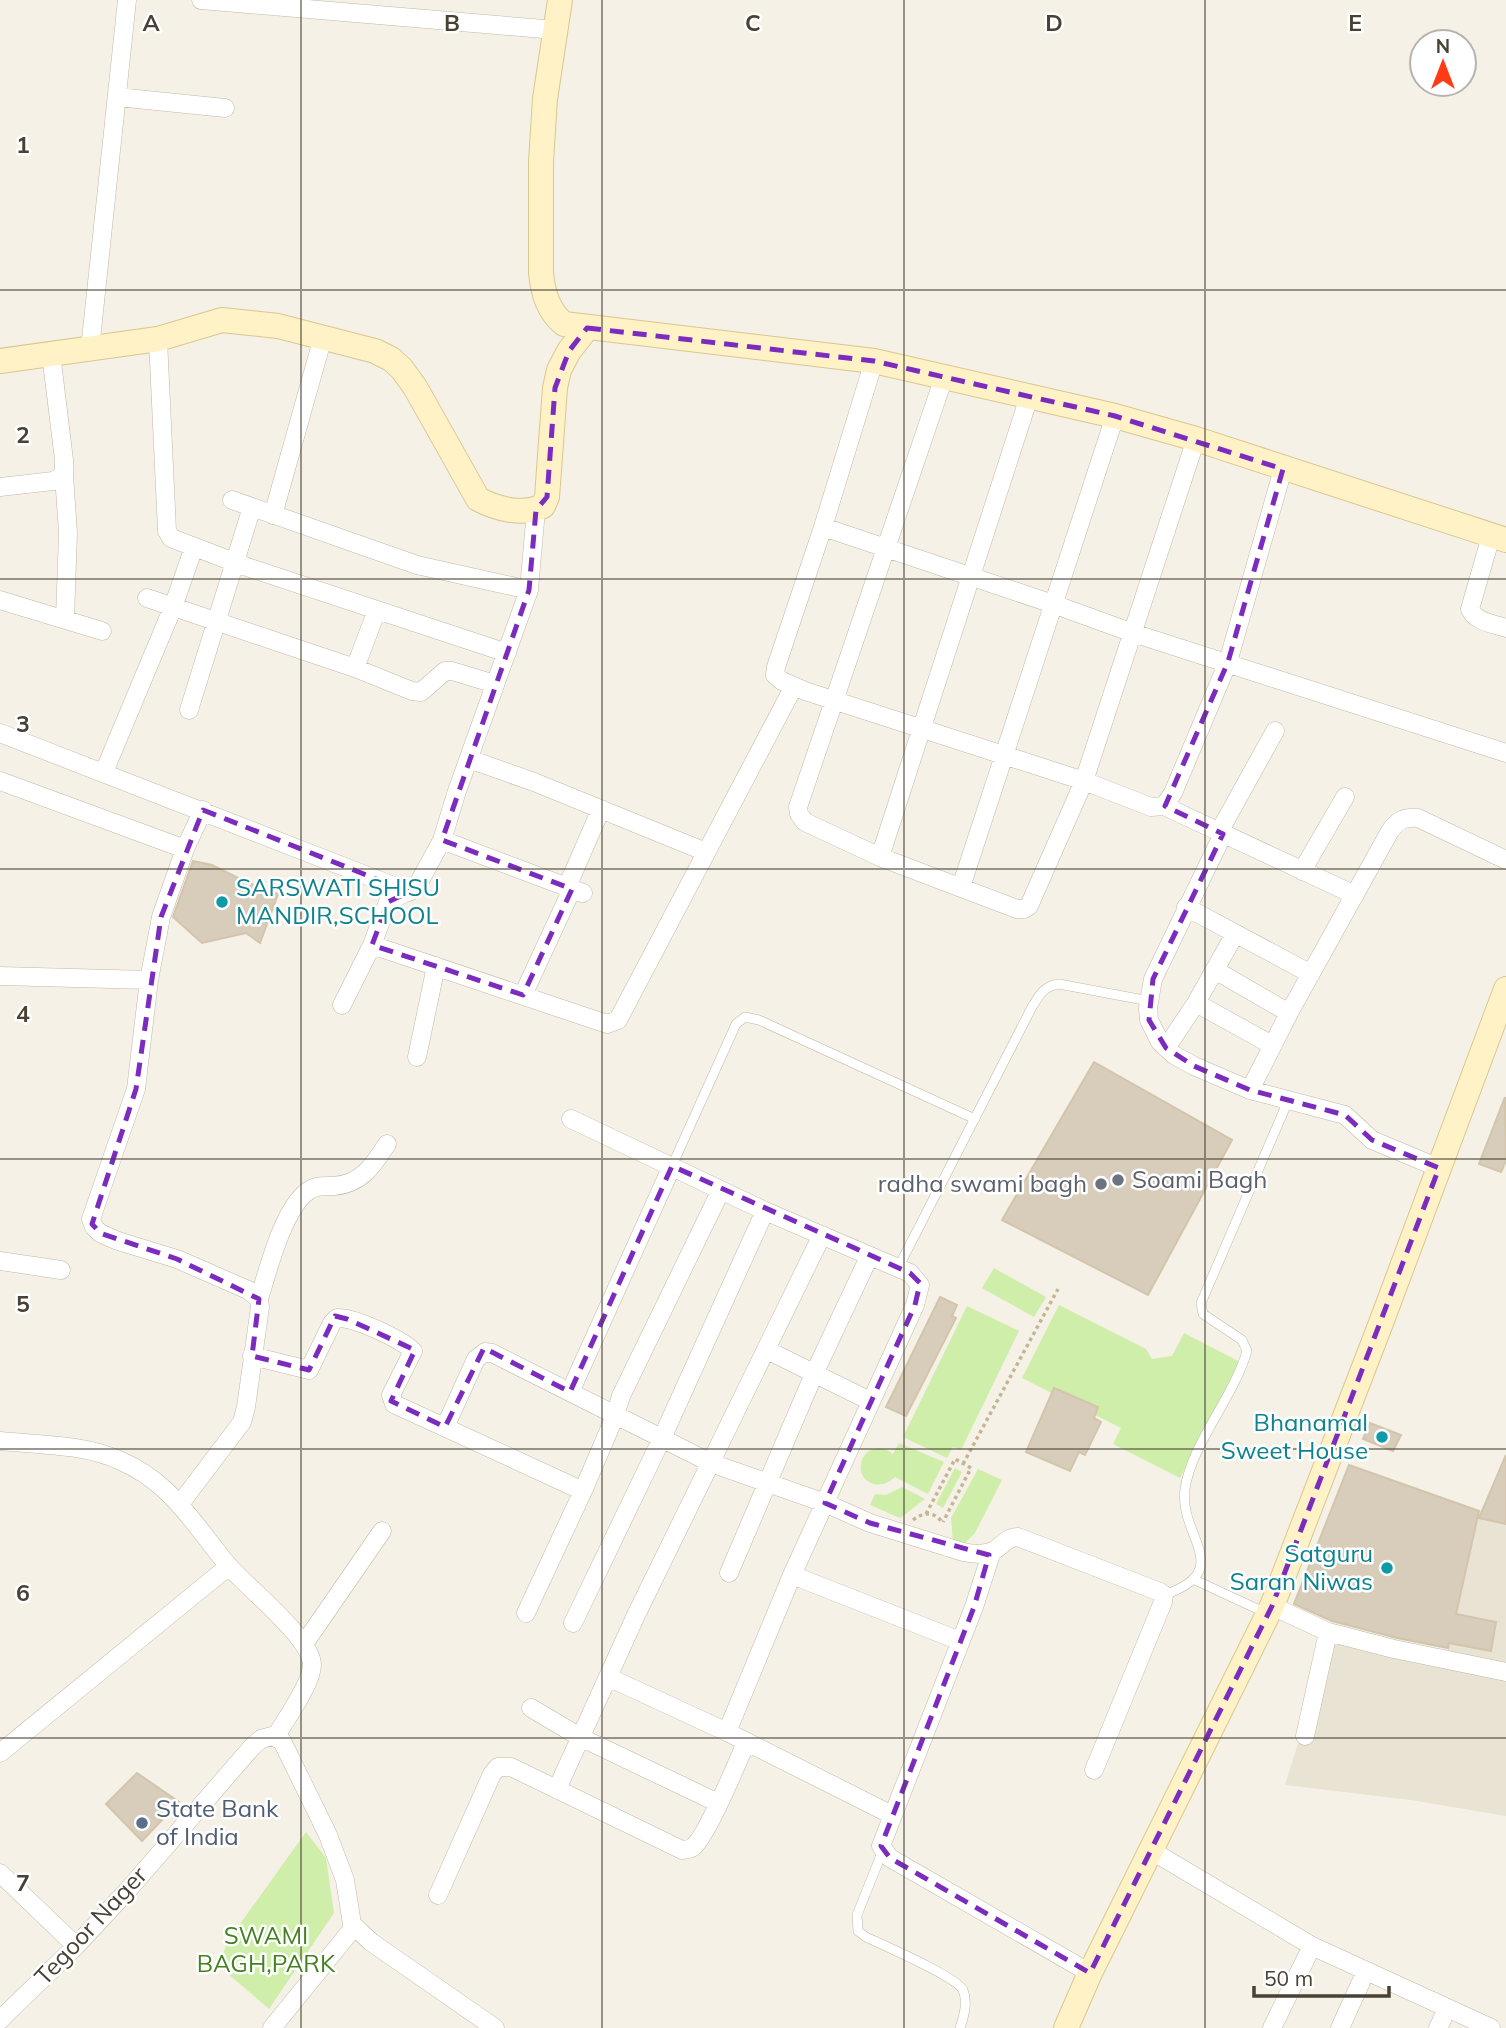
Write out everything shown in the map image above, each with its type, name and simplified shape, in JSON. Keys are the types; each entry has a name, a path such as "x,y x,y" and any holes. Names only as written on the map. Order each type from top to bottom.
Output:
{"street":[{"path":"90,349 127,0"},
{"path":"201,0 556,30"},
{"path":"560,0 545,99 541,162 541,273 546,299 556,318 564,324 874,361 1115,416 1196,439 1499,538 1470,609 1478,619 1506,628"},
{"path":"117,97 225,108"},
{"path":"0,361 158,339 222,320 278,326 375,351 391,359 402,369 426,405 478,499 513,510 536,510 543,506 547,497 555,388 559,370 569,351 587,328"},
{"path":"272,515 323,337"},
{"path":"158,339 167,531 176,541 507,653"},
{"path":"51,354 64,460 68,533 65,618"},
{"path":"874,361 775,671 777,678 794,686 1084,781 1151,807 1164,806 1355,895"},
{"path":"944,377 798,807 799,814 806,822 880,857 1017,909 1027,908 1084,781 1196,439"},
{"path":"880,857 1029,397"},
{"path":"961,887 1115,416"},
{"path":"1164,806 1173,793 1228,662 1283,469"},
{"path":"0,487 53,481 64,475"},
{"path":"232,500 418,565 529,590"},
{"path":"189,710 252,507"},
{"path":"342,1005 372,945 388,902 409,892 422,879 442,840 529,590 536,510"},
{"path":"823,527 1133,633 1506,753"},
{"path":"104,772 173,607 194,547"},
{"path":"147,598 355,668 417,692 424,690 445,671 495,684"},
{"path":"0,600 102,631"},
{"path":"355,668 377,610"},
{"path":"372,945 607,1024 618,1020 794,686"},
{"path":"1275,731 1221,833 1153,979 1149,1020 1166,1048 1194,1066 1250,1090 1345,1115 1372,1140 1439,1168"},
{"path":"0,733 409,892"},
{"path":"469,759 706,852"},
{"path":"0,781 185,849"},
{"path":"1302,871 1345,797"},
{"path":"523,995 574,890 601,809"},
{"path":"203,810 185,849 161,917 149,980 136,1089 93,1208 92,1224 100,1233 118,1241 177,1259 248,1290 259,1298"},
{"path":"1250,1090 1289,1013 1390,831 1399,821 1418,818 1506,860"},
{"path":"442,840 574,890"},
{"path":"1186,907 1311,974"},
{"path":"1166,1048 1236,934"},
{"path":"417,1057 436,966"},
{"path":"1215,970 1289,1013"},
{"path":"0,976 149,980"},
{"path":"1066,2028 1090,1973 1270,1610 1506,989"},
{"path":"1196,1003 1272,1045"},
{"path":"571,1119 721,1190 915,1276 920,1284 919,1292 792,1576 727,1732"},
{"path":"180,1504 242,1422 260,1307 259,1298 281,1232 306,1192 316,1187 347,1185 355,1181 378,1158 387,1144"},
{"path":"570,1392 672,1166"},
{"path":"526,1613 583,1491 621,1396 721,1190"},
{"path":"573,1623 662,1438 765,1210"},
{"path":"557,1789 637,1613 822,1236"},
{"path":"729,1573 814,1374 869,1257"},
{"path":"0,1261 61,1270"},
{"path":"251,1356 309,1370 332,1323 337,1318 347,1319 411,1349 413,1354 391,1395 391,1401 583,1491"},
{"path":"767,1350 870,1401"},
{"path":"445,1427 476,1359 485,1352 492,1353 711,1463 825,1503 870,1522 975,1554 992,1551 1009,1538 1018,1537 1156,1590 1164,1595 1163,1602 1094,1770"},
{"path":"0,1441 74,1448 104,1454 151,1478 180,1504 229,1566 304,1644 312,1669 276,1736 282,1741 299,1772 328,1835 345,1880 354,1927 371,1942 495,2028"},
{"path":"304,1644 382,1531"},
{"path":"992,1551 974,1607 881,1843 890,1858 1090,1973"},
{"path":"0,1753 229,1566"},
{"path":"792,1576 960,1641"},
{"path":"1270,1610 1328,1632 1394,1649 1506,1672"},
{"path":"1305,1736 1328,1632"},
{"path":"608,1677 727,1732 892,1815"},
{"path":"531,1708 580,1737 718,1803"},
{"name":"Tegoor Nager","path":"0,2020 76,1946 251,1746 267,1736 276,1736"},
{"path":"438,1895 492,1774 498,1767 511,1767 682,1850 692,1848 696,1843 746,1743"},
{"path":"1152,1851 1312,1946 1491,2028"},
{"path":"0,1873 76,1946"},
{"path":"272,2028 354,1927"},
{"path":"1272,2028 1312,1946"},
{"path":"1340,2028 1366,1971"},
{"path":"1438,2028 1447,2009"}],"lane":[{"path":"898,1268 1032,1007 1047,986 1059,984 1149,1001"},
{"path":"672,1166 736,1024 745,1017 760,1020 975,1119"},
{"path":"1164,1595 1184,1589 1195,1580 1200,1556 1185,1506 1187,1477 1247,1352 1242,1340 1203,1314 1201,1303 1288,1101"},
{"path":"1195,1580 1270,1610"},
{"path":"883,1850 857,1916 858,1931 957,1982 965,1998 965,2011 960,2028"}],"path":[{"path":"963,1464 1058,1289"},
{"path":"926,1514 955,1460 971,1468 943,1522"}],"highlighted area":[{"path":"587,328 874,361 1115,416 1283,469 1228,662 1165,806 1223,834 1153,979 1149,1020 1166,1048 1194,1066 1250,1090 1345,1115 1372,1140 1439,1168 1272,1606 1090,1973 890,1858 881,1846 974,1607 989,1555 870,1523 825,1503 915,1305 920,1283 910,1273 672,1166 570,1392 484,1348 445,1427 391,1401 415,1350 347,1319 335,1316 309,1370 252,1356 259,1299 177,1259 100,1233 92,1224 136,1089 161,917 203,810 409,892 388,902 372,945 523,995 572,889 442,840 529,590 536,510 547,497 555,388 569,351"}],"shaded area":[{"path":"1477,1517 1506,1524 1506,1816 1411,1800 1285,1785 1335,1626 1447,1654"}],"green space":[{"path":"994,1268 1046,1297 1034,1317 982,1288"},
{"path":"1059,1305 1146,1349 1152,1359 1172,1356 1184,1333 1240,1362 1180,1478 1113,1444 1121,1428 1022,1378"},
{"path":"967,1306 1019,1331 961,1450 953,1447 947,1458 903,1437"},
{"path":"899,1443 944,1462 928,1494 895,1477 886,1483 874,1484 866,1480 862,1473 863,1458 868,1452 883,1449 893,1454"},
{"path":"955,1468 962,1472 943,1508 936,1504"},
{"path":"978,1469 1002,1480 975,1533 962,1546 953,1542 951,1518"},
{"path":"902,1487 925,1499 900,1518 870,1505 875,1494 886,1495"},
{"name":"SWAMI BAGH,PARK","path":"306,1832 326,1858 334,1913 269,2009 219,1966 227,1942"}],"building":[{"name":"SARSWATI SHISU MANDIR,SCHOOL","path":"193,861 212,865 278,894 260,943 246,933 202,943 173,917"},
{"name":"Soami Bagh","path":"1094,1062 1232,1140 1148,1295 1002,1220"},
{"path":"1505,1097 1506,1161 1501,1172 1479,1164"},
{"path":"940,1297 957,1305 952,1316 956,1318 906,1416 886,1407"},
{"path":"1054,1388 1098,1407 1094,1418 1101,1422 1085,1455 1079,1452 1070,1471 1026,1452"},
{"name":"Bhanamal Sweet House","path":"1370,1423 1401,1435 1393,1451 1363,1439"},
{"path":"1506,1455 1506,1524 1479,1518"},
{"name":"Satguru Saran Niwas","path":"1349,1465 1479,1511 1456,1614 1496,1622 1491,1651 1449,1643 1448,1648 1397,1638 1332,1621 1294,1604"},
{"name":"State Bank of India","path":"137,1773 179,1802 142,1841 106,1804"}],"place":[{"name":"SARSWATI SHISU MANDIR,SCHOOL","path":"222,902"},
{"name":"Soami Bagh","path":"1118,1180"},
{"name":"radha swami bagh","path":"1101,1184"},
{"name":"Bhanamal Sweet House","path":"1382,1437"},
{"name":"Satguru Saran Niwas","path":"1387,1568"},
{"name":"State Bank of India","path":"142,1823"}]}
